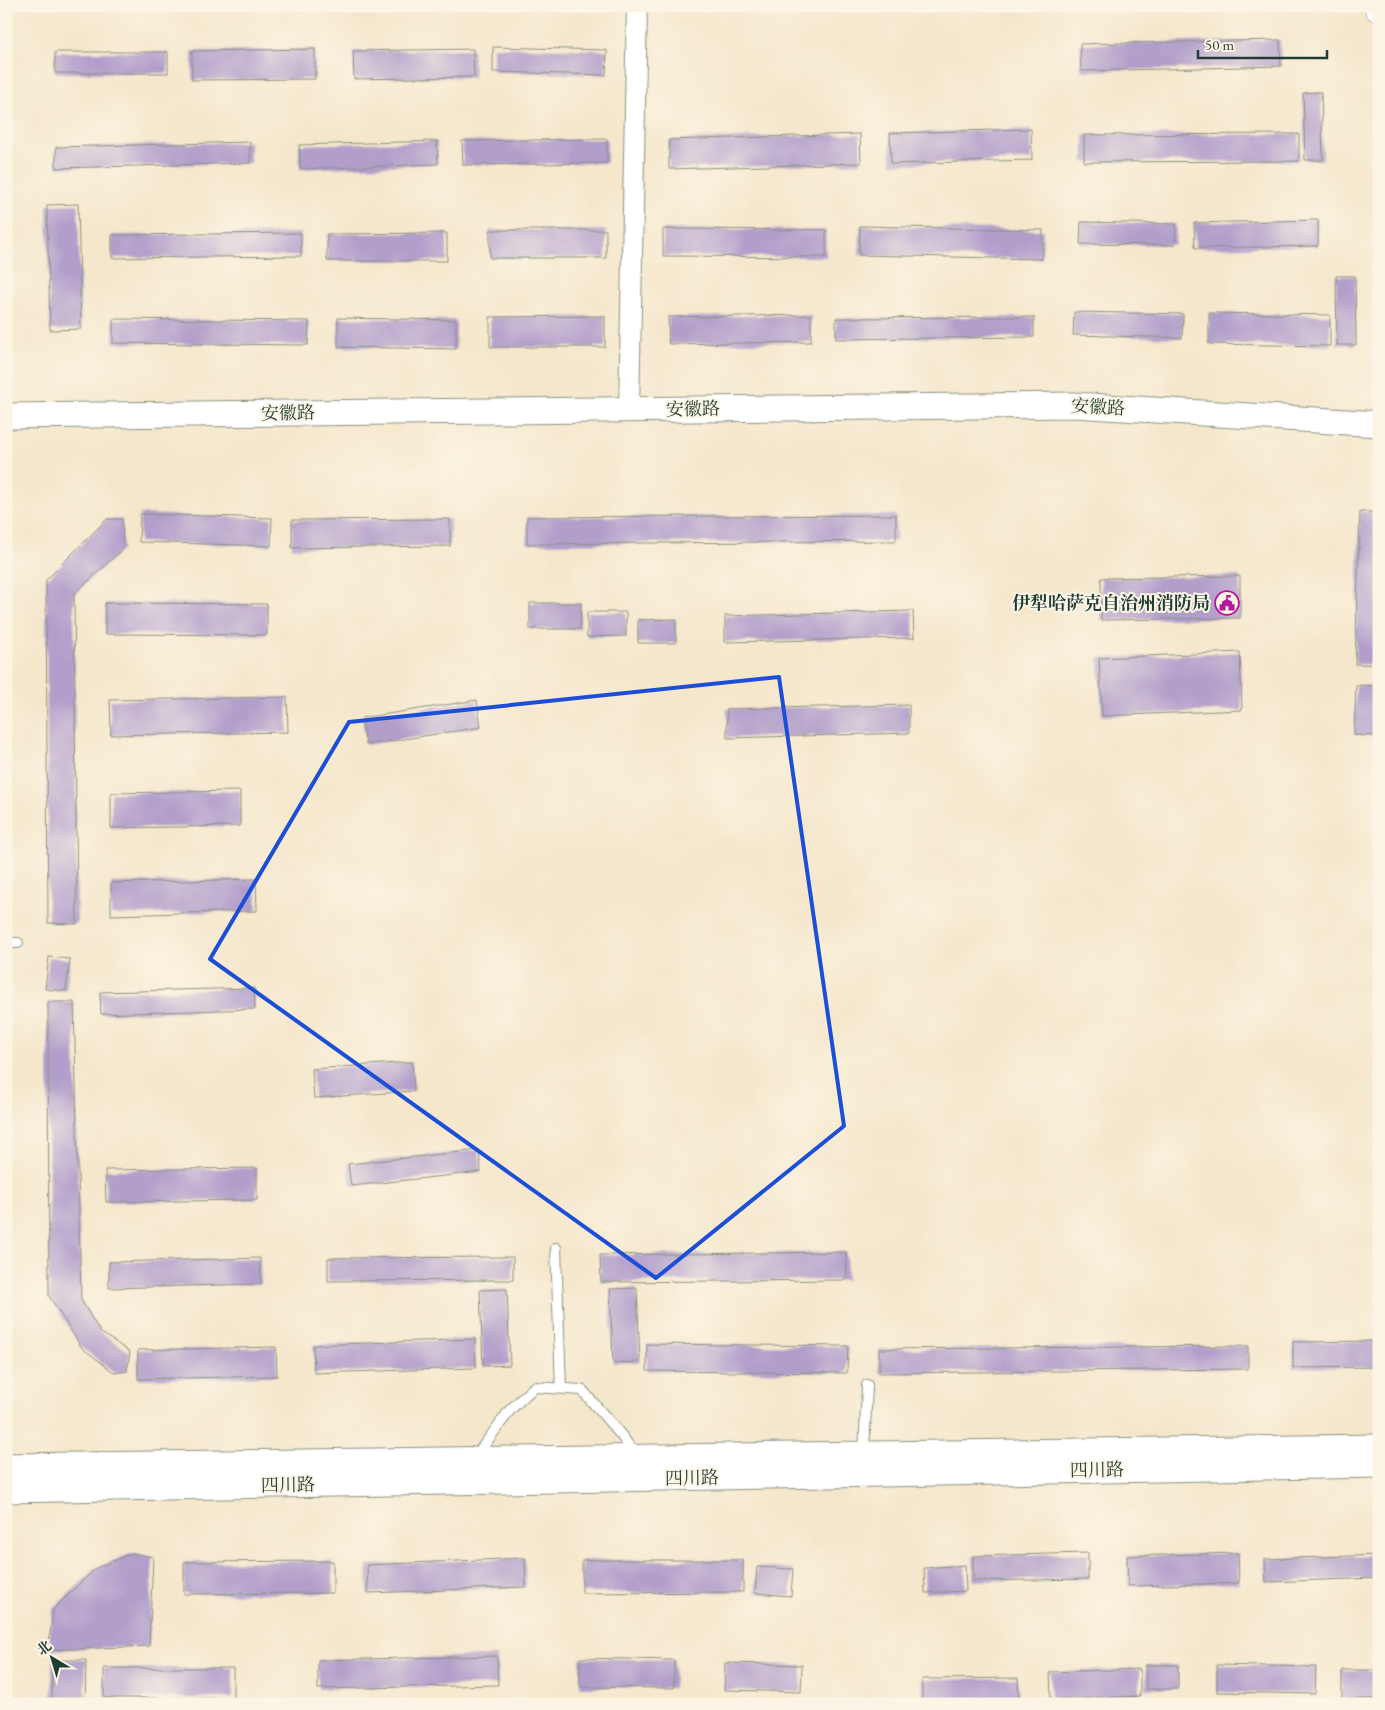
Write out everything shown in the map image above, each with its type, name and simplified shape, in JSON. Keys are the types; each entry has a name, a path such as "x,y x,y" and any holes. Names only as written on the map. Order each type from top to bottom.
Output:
{"street":[{"path":"629,410 637,6"},
{"name":"安徽路","path":"6,416 1074,405 1379,424"},
{"name":"四川路","path":"6,1466 1379,1447"},
{"name":"四川路","path":"6,1490 1379,1465"}],"lane":[{"path":"6,943 18,943"},
{"path":"556,1248 561,1388"},
{"path":"864,1455 867,1385"},
{"path":"473,1460 510,1410 534,1387 582,1390 638,1458"}],"highlighted area":[{"path":"779,677 844,1126 656,1278 210,959 349,722"}],"building":[{"path":"1280,40 1281,66 1081,71 1080,44"},
{"path":"493,47 607,50 606,75 493,72"},
{"path":"315,49 315,79 192,80 192,51"},
{"path":"473,49 474,77 354,79 353,51"},
{"path":"55,52 168,52 168,73 55,73"},
{"path":"1321,92 1323,160 1305,160 1303,93"},
{"path":"1031,129 1032,160 891,164 890,133"},
{"path":"860,134 861,163 669,169 669,140"},
{"path":"1299,134 1299,161 1084,162 1084,135"},
{"path":"607,139 607,163 463,165 462,141"},
{"path":"437,141 438,164 300,169 299,145"},
{"path":"250,142 250,163 56,168 56,147"},
{"path":"78,204 81,329 50,330 47,205"},
{"path":"1318,220 1318,246 1195,248 1194,223"},
{"path":"1081,222 1176,224 1175,245 1080,244"},
{"path":"860,226 1043,230 1042,259 859,255"},
{"path":"663,229 826,230 826,257 663,256"},
{"path":"490,230 606,230 606,258 490,258"},
{"path":"301,233 301,256 112,258 112,235"},
{"path":"447,233 447,261 327,261 327,234"},
{"path":"1336,276 1355,276 1356,345 1337,345"},
{"path":"1074,312 1183,314 1182,338 1073,335"},
{"path":"1209,313 1330,315 1330,346 1209,344"},
{"path":"811,315 811,342 669,344 668,317"},
{"path":"605,316 605,347 490,347 490,317"},
{"path":"1034,317 1034,337 836,339 836,318"},
{"path":"338,318 456,320 456,349 338,347"},
{"path":"113,319 309,321 308,345 113,343"},
{"path":"1360,512 1379,512 1379,665 1355,664"},
{"path":"140,514 272,518 271,546 139,542"},
{"path":"896,515 896,541 527,544 527,517"},
{"path":"107,519 122,519 123,549 74,594 77,924 48,923 46,580"},
{"path":"450,519 450,546 292,548 292,520"},
{"path":"1240,576 1240,618 1101,620 1101,578"},
{"path":"105,603 267,604 267,635 105,634"},
{"path":"530,603 581,603 580,629 530,629"},
{"path":"913,611 914,638 725,642 725,616"},
{"path":"587,612 626,612 626,636 587,637"},
{"path":"676,619 676,643 638,643 638,620"},
{"path":"1240,652 1242,710 1102,716 1099,658"},
{"path":"1356,685 1379,686 1379,736 1354,735"},
{"path":"287,697 288,732 111,735 110,700"},
{"path":"477,700 481,727 366,745 362,718"},
{"path":"909,705 909,733 727,738 727,709"},
{"path":"240,791 240,826 111,828 111,793"},
{"path":"256,879 257,911 111,915 111,883"},
{"path":"49,957 70,959 66,991 45,989"},
{"path":"254,988 255,1009 101,1014 100,992"},
{"path":"48,1002 74,1002 81,1300 100,1332 130,1352 127,1371 115,1373 82,1348 49,1296"},
{"path":"412,1062 414,1091 314,1098 312,1069"},
{"path":"479,1150 481,1172 351,1186 348,1164"},
{"path":"257,1168 257,1200 106,1202 105,1170"},
{"path":"846,1252 847,1280 601,1282 600,1255"},
{"path":"513,1257 513,1280 328,1281 328,1258"},
{"path":"260,1258 261,1284 109,1288 109,1262"},
{"path":"637,1288 640,1362 613,1363 610,1289"},
{"path":"507,1289 510,1365 483,1366 480,1290"},
{"path":"475,1339 476,1368 314,1373 313,1345"},
{"path":"1379,1341 1379,1367 1293,1368 1293,1342"},
{"path":"647,1344 848,1346 847,1373 647,1371"},
{"path":"1248,1346 1248,1369 879,1373 879,1349"},
{"path":"276,1347 277,1376 138,1379 138,1350"},
{"path":"132,1553 153,1557 149,1646 48,1650 53,1609 96,1568"},
{"path":"1088,1553 1088,1579 973,1581 973,1556"},
{"path":"1238,1553 1239,1583 1128,1586 1127,1556"},
{"path":"1379,1555 1379,1578 1266,1582 1265,1559"},
{"path":"525,1558 526,1587 368,1593 367,1565"},
{"path":"582,1560 743,1560 743,1592 582,1593"},
{"path":"333,1561 333,1593 184,1594 184,1562"},
{"path":"965,1565 966,1591 925,1593 924,1568"},
{"path":"757,1567 793,1569 791,1596 755,1593"},
{"path":"497,1656 498,1685 318,1689 318,1660"},
{"path":"580,1658 674,1660 674,1688 580,1687"},
{"path":"52,1660 86,1660 85,1704 52,1704"},
{"path":"725,1663 802,1665 801,1692 724,1690"},
{"path":"1146,1665 1178,1665 1178,1689 1146,1689"},
{"path":"1217,1665 1316,1667 1315,1694 1217,1692"},
{"path":"104,1668 233,1668 233,1698 104,1698"},
{"path":"1140,1669 1140,1696 1051,1700 1050,1672"},
{"path":"1342,1670 1379,1670 1379,1699 1342,1699"},
{"path":"1018,1678 1019,1704 922,1704 922,1679"}],"place":[{"name":"伊犁哈萨克自治州消防局","path":"1227,603"}]}
